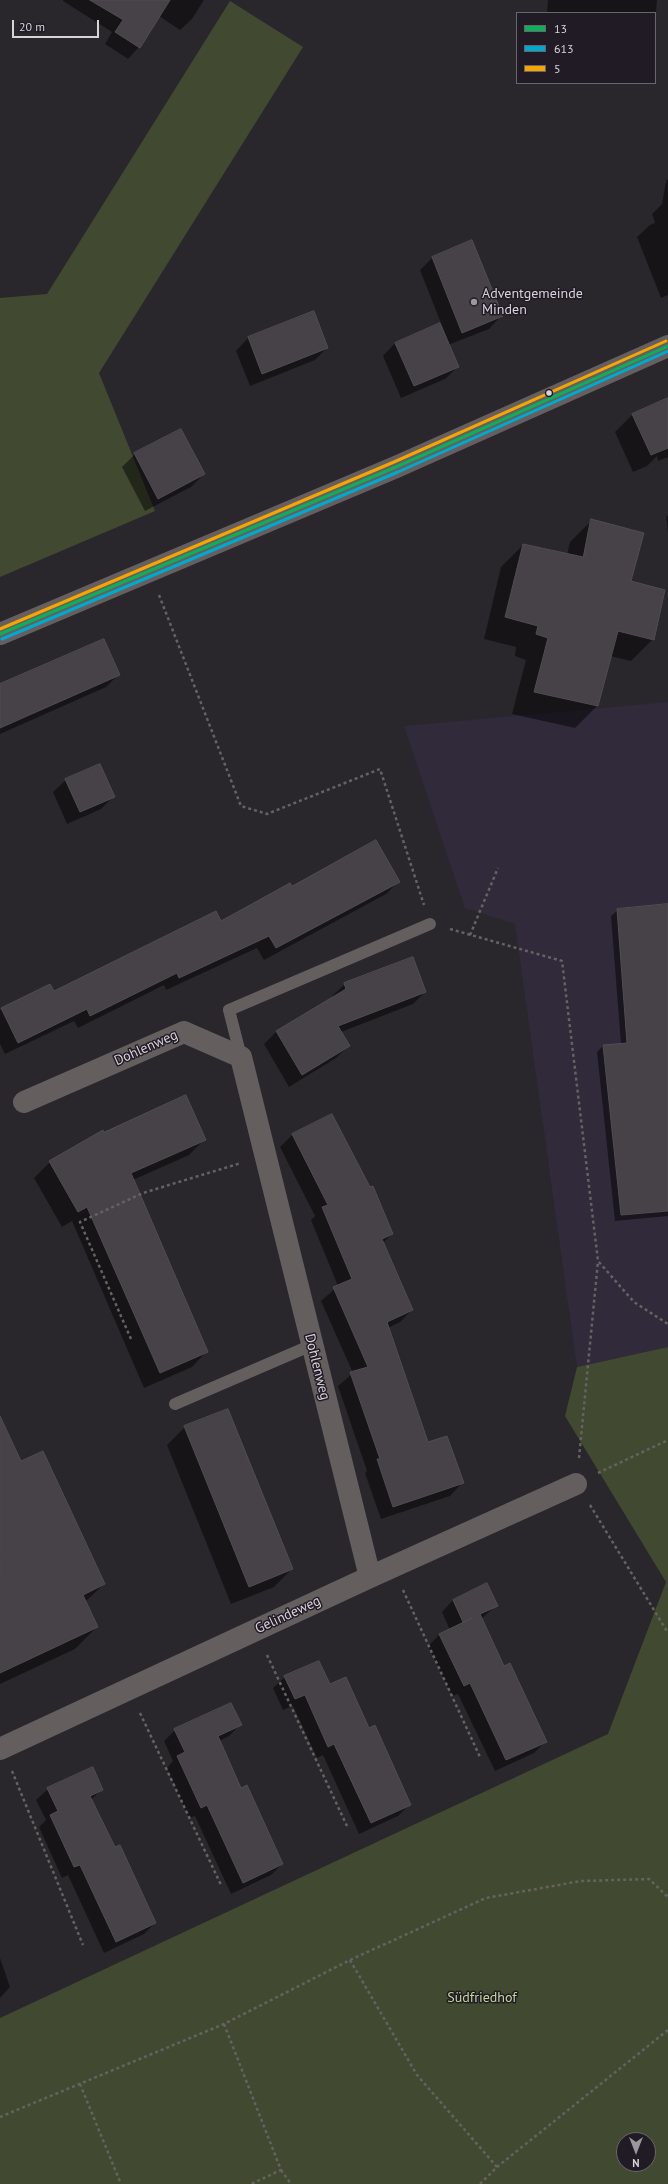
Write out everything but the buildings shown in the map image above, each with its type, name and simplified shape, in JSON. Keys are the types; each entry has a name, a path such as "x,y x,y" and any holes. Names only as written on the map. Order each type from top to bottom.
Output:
{"main road":[{"path":"0,634 396,467 668,346"}],"street":[{"name":"Dohlenweg","path":"24,1102 184,1032 241,1057 370,1577"},
{"name":"Gelindeweg","path":"1,1748 370,1577 576,1484"}],"lane":[{"path":"241,1057 229,1010 430,924"},
{"path":"175,1404 312,1345"}],"path":[{"path":"150,572 241,806 267,814 380,769 430,924 562,961 598,1261 576,1484 668,1633"},
{"path":"470,935 498,868"},
{"path":"131,1339 80,1222 143,1192 265,1157"},
{"path":"598,1261 634,1302 668,1324"},
{"path":"576,1484 668,1440"},
{"path":"392,1567 480,1757"},
{"path":"255,1630 348,1826"},
{"path":"129,1689 221,1885"},
{"path":"1,1748 83,1945"},
{"path":"0,2117 224,2024 350,1960 486,1898 581,1881 649,1879 668,1897"},
{"path":"350,1960 417,2075 497,2168"},
{"path":"224,2024 281,2170 290,2184"},
{"path":"480,2184 497,2168 668,2030"},
{"path":"80,2084 121,2184"},
{"path":"251,2184 281,2170"}],"shaded area":[{"path":"668,702 668,1347 577,1367 515,924 465,908 404,726"}],"green space":[{"path":"230,1 303,47 99,373 155,511 0,577 0,298 47,294"},
{"name":"Südfriedhof","path":"668,1347 668,2184 0,2184 0,2018 608,1734 666,1582 565,1416 577,1367"}],"transit line":[{"name":"5","path":"0,629 394,462 666,341"},
{"name":"13","path":"0,634 396,467 668,346"},
{"name":"613","path":"2,639 398,472 668,351"}],"place":[{"name":"Adventgemeinde Minden","path":"474,302"}]}
